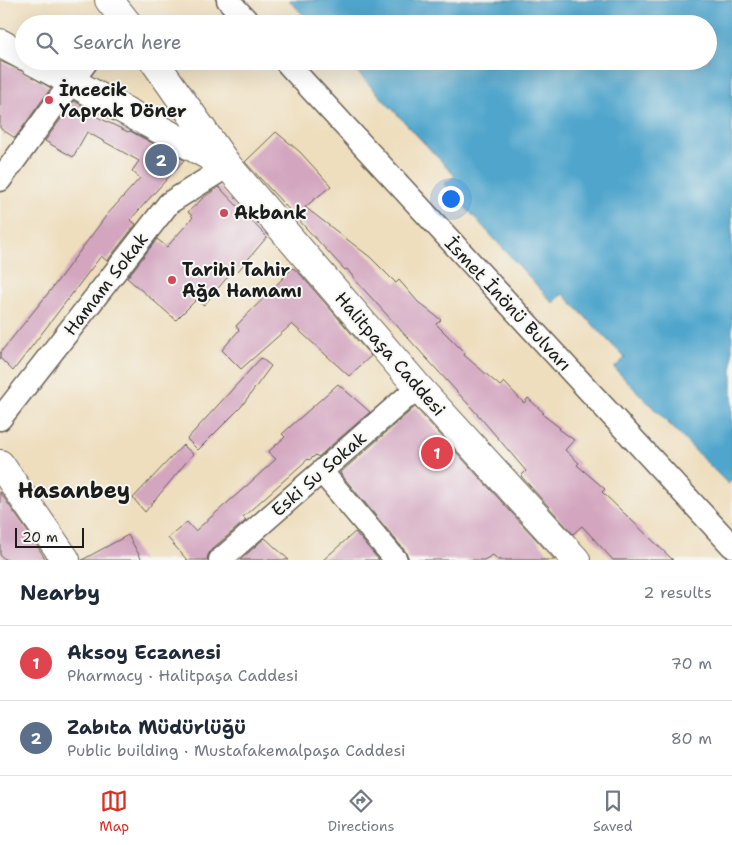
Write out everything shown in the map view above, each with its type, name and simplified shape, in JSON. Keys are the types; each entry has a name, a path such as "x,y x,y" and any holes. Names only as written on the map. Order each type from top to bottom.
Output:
{"main road":[{"path":"0,44 15,52"},
{"name":"Halitpaşa Caddesi","path":"160,70 228,166 418,387 576,560"},
{"path":"79,72 228,166"},
{"path":"0,464 66,560"}],"street":[{"path":"228,0 242,15"},
{"name":"İsmet İnönü Bulvarı","path":"293,70 732,546"},
{"path":"0,180 79,72"},
{"name":"Hamam Sokak","path":"0,419 169,202 228,166"},
{"name":"Eski Su Sokak","path":"220,560 418,387"},
{"path":"322,472 396,560"}],"water":[{"path":"289,0 732,0 732,480 728,484 614,368 625,358 563,294 553,303 444,184 455,176 355,70 717,70 717,15 303,15"}],"building":[{"path":"0,61 51,88 15,138 0,128"},
{"path":"74,101 83,106 81,109 128,132 130,131 184,160 130,220 136,224 107,261 101,256 13,371 0,358 0,353 50,291 106,216 140,178 132,171 139,161 87,132 73,157 45,141"},
{"path":"276,132 300,152 331,186 305,207 370,257 396,283 399,280 418,302 441,320 436,324 465,353 464,355 500,386 504,382 524,403 528,398 544,413 542,414 574,440 565,450 579,463 577,465 605,489 602,492 673,560 613,560 582,526 573,534 521,476 526,471 479,416 347,269 345,270 245,162"},
{"path":"219,187 267,237 238,271 235,268 204,305 196,300 176,320 127,278 157,239 167,247 193,217 188,212 204,197"},
{"path":"293,268 371,356 349,376 292,324 241,369 222,350 239,330 236,326"},
{"path":"261,358 271,366 241,407 198,450 187,439"},
{"path":"338,384 370,412 318,457 316,455 308,459 243,517 246,520 211,550 207,560 187,560 168,538 187,522 195,531 242,490 276,459 268,452 285,437 282,434"},
{"path":"415,407 555,560 498,560 493,555 484,560 409,560 406,552 340,473"},
{"path":"183,445 193,454 145,512 133,498"},
{"path":"0,492 46,560 6,560 0,555"},
{"path":"355,532 379,560 323,560"},
{"path":"128,535 142,560 82,560"},
{"path":"265,538 289,560 240,560"}],"place":[{"name":"İncecik Yaprak Döner","path":"49,100"},
{"name":"Zabıta Müdürlüğü","path":"161,160"},
{"name":"Akbank","path":"224,213"},
{"name":"Tarihi Tahir Ağa Hamamı","path":"172,280"},
{"name":"Aksoy Eczanesi","path":"437,453"}],"district":[{"name":"Hasanbey","path":"74,490"}]}
